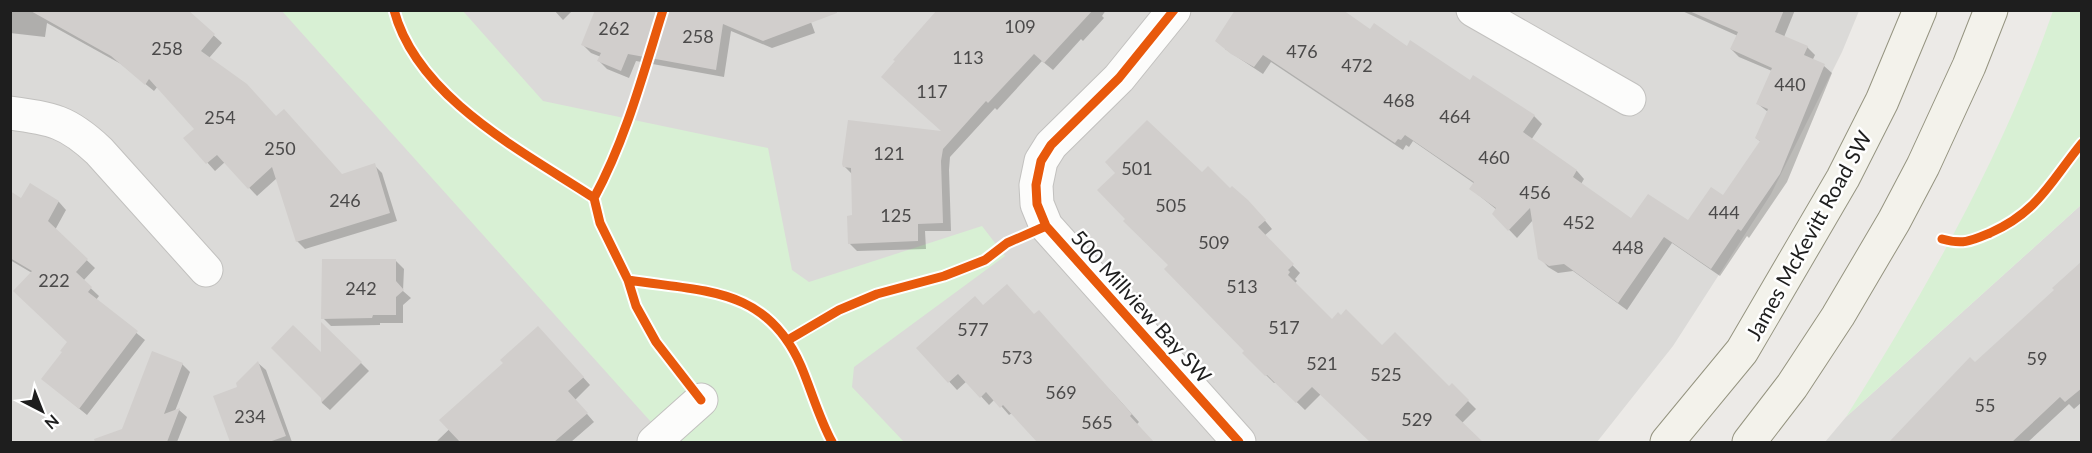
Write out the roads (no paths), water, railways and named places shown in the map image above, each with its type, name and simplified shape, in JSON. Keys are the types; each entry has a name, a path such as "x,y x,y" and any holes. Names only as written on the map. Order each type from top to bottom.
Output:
{"main road":[{"name":"James McKevitt Road SW","path":"1667,442 1742,351 1844,178 1882,101 1920,10"},
{"path":"1749,442 1792,386 1894,221 1923,166 1969,66 1991,10"}],"street":[{"name":"500 Millview Bay SW","path":"1174,10 1119,78 1051,145 1041,161 1036,185 1037,204 1046,226 1239,442"},
{"path":"1473,10 1629,99"},
{"path":"10,113 62,123 80,133 206,270"},
{"path":"654,442 701,400"}]}
